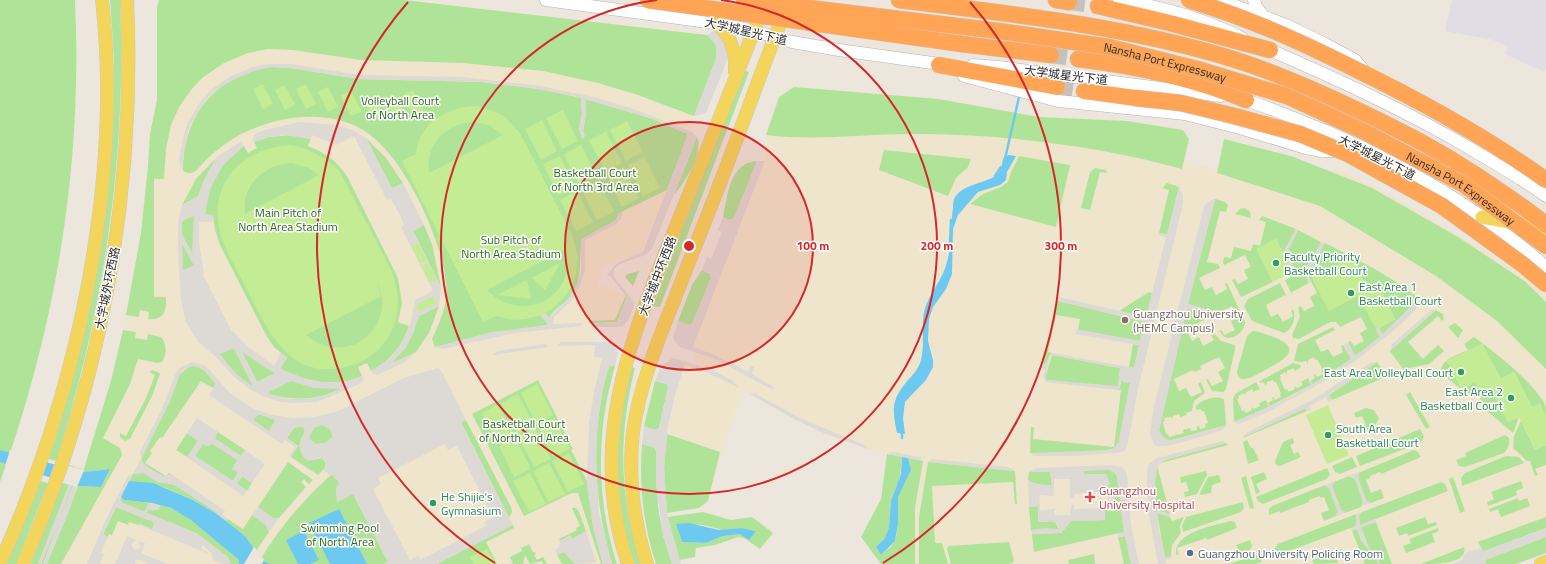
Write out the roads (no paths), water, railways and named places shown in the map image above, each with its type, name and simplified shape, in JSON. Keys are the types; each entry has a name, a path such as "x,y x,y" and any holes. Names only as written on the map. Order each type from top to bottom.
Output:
{"highway":[{"path":"648,0 1051,55"},
{"name":"Nansha Port Expressway","path":"744,0 1006,32 1109,47 1197,69 1287,96 1365,132 1462,184 1546,246"},
{"name":"Nansha Port Expressway","path":"899,0 1021,15 1113,31 1176,44 1237,60 1349,105 1430,146 1481,178 1546,225"},
{"path":"1188,0 1265,26 1393,87 1472,131 1546,180"},
{"path":"1098,6 1164,21 1270,50"},
{"path":"1078,59 1170,74 1224,91 1246,100"},
{"path":"939,65 1056,87"},
{"path":"1084,91 1181,103 1300,134 1348,154 1442,206 1522,264 1546,284"}],"main road":[{"name":"大学城外环西路","path":"0,563 42,456 73,351 88,283 96,230 104,154 108,89 105,26 102,0"},
{"name":"大学城外环西路","path":"24,564 62,463 93,360 105,304 116,241 126,146 129,72 127,0"},
{"name":"大学城星光下道","path":"546,0 715,23 754,31 792,42 939,65 1000,67 1246,100 1313,125 1359,147 1454,199 1482,217 1526,250 1546,268"},
{"name":"大学城中环西路","path":"628,564 617,526 611,476 612,437 617,397 646,302 766,0"},
{"name":"大学城中环西路","path":"647,564 635,510 631,464 634,432 639,404 657,344 734,147 774,36 789,0"},
{"path":"1119,0 1166,8 1187,14 1221,27 1391,104 1492,161 1546,196"},
{"path":"1220,0 1263,16 1325,44 1355,60 1376,89 1391,104"},
{"path":"1254,0 1256,7 1263,16"},
{"path":"715,23 726,34 734,50 734,82"},
{"path":"939,65 963,76 1058,101 1184,114 1320,151 1330,152 1359,147"},
{"path":"1482,217 1525,225 1546,235"},
{"path":"1541,564 1546,562"}],"water":[{"path":"1009,155 1016,156 1007,172 1006,180 1000,185 978,192 958,215 953,229 952,274 946,289 933,307 929,319 928,341 933,360 933,367 926,380 905,402 903,418 905,434 897,433 894,417 894,405 898,393 916,371 921,360 923,348 924,312 947,262 950,249 954,199 958,193 964,189 996,175 1000,171 1004,157"},
{"path":"0,450 83,472 110,469 101,487 78,486 0,462"},
{"path":"902,457 908,458 911,470 898,497 898,524 895,541 881,555 876,547 885,538 889,527 891,501 901,474"},
{"path":"129,481 153,483 193,500 217,514 245,536 263,561 272,564 239,564 238,559 191,520 171,508 152,503 124,500 121,497"},
{"path":"339,509 367,564 330,564 309,523"},
{"path":"689,523 719,530 742,528 756,531 749,540 740,534 723,536 706,543 682,542 676,524"},
{"path":"304,531 319,560 310,564 298,564 286,540"}],"waterway":[{"path":"1005,159 1019,97"},
{"path":"995,176 1001,167"},
{"path":"950,243 951,220"},
{"path":"902,430 902,438"}],"tunnel":[{"path":"1069,2 1098,6"},
{"path":"1051,55 1078,59"},
{"path":"1057,87 1084,91"}],"place":[{"name":"Faculty Priority Basketball Court","path":"1276,263"},
{"name":"East Area 1 Basketball Court","path":"1351,293"},
{"name":"Guangzhou University (HEMC Campus)","path":"1125,320"},
{"name":"East Area Volleyball Court","path":"1461,372"},
{"name":"East Area 2 Basketball Court","path":"1511,398"},
{"name":"South Area Basketball Court","path":"1328,435"},
{"name":"Guangzhou University Hospital","path":"1090,497"},
{"name":"He Shijie’s Gymnasium","path":"433,503"},
{"name":"Guangzhou University Policing Room","path":"1190,553"}],"park label":[{"name":"Volleyball Court of North Area","path":"400,107"},
{"name":"Basketball Court of North 3rd Area","path":"595,179"},
{"name":"Main Pitch of North Area Stadium","path":"288,219"},
{"name":"Sub Pitch of North Area Stadium","path":"511,246"},
{"name":"Basketball Court of North 2nd Area","path":"524,430"},
{"name":"Swimming Pool of North Area","path":"340,534"}]}
